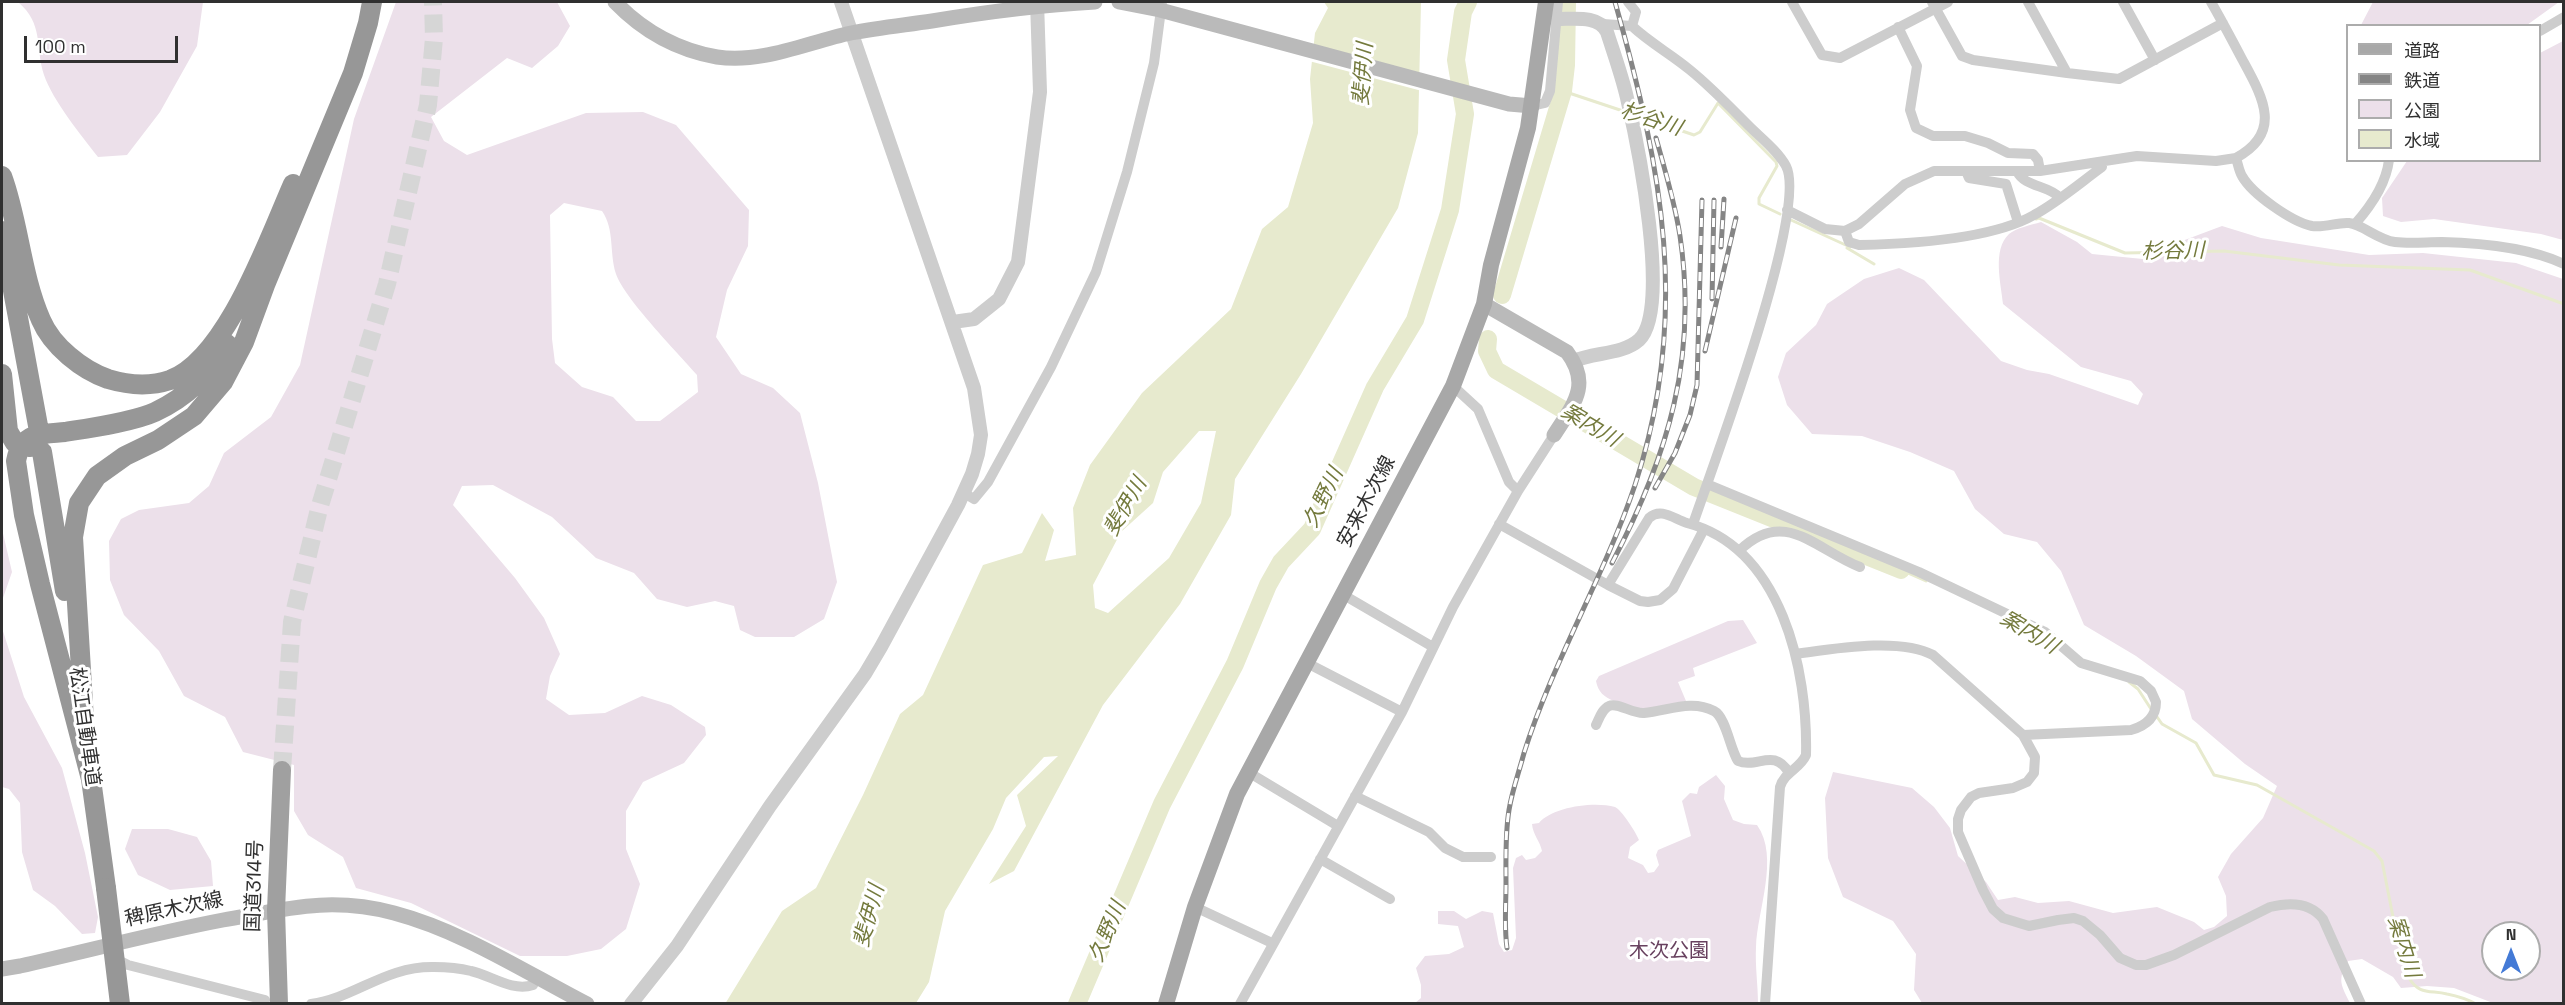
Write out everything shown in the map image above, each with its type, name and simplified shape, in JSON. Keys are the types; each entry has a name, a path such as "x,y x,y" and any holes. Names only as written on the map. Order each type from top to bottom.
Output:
{"highway":[{"path":"2,176 41,322 57,343 75,361 97,375 124,384 149,385 171,380 189,369 208,350 240,302 342,74 363,2"},
{"path":"84,720 73,537 80,502 97,476 125,456 158,440 194,416 223,382 244,342 265,285 353,73 372,2"},
{"path":"2,231 39,431"},
{"path":"92,783 24,515 16,461 20,446 33,436 80,429 153,413 183,397 201,382 222,353 233,331 240,302"},
{"path":"2,374 8,431 15,443 35,448 123,432 157,421 187,406 223,382"},
{"name":"松江自動車道","path":"42,452 84,720 120,1004"},
{"name":"国道314号","path":"272,1002 282,770"}],"main road":[{"path":"615,2 636,23 655,35 687,50 719,57 750,57 788,50 850,33 1037,3 1095,2"},
{"path":"1119,2 1165,8 1509,104 1532,106"},
{"name":"安来木次線","path":"1166,1004 1195,908 1223,828 1248,772 1453,386 1484,304 1491,265 1528,128 1546,2"},
{"path":"1484,304 1567,352 1574,361 1580,374 1579,389 1554,435"},
{"name":"稗原木次線","path":"2,969 170,930 308,904 342,904 393,913 442,930 587,1004"}],"street":[{"path":"631,1004 677,946 770,806 866,674 964,493 978,453 980,421 975,388 841,2"},
{"path":"1532,106 1543,105 1549,97 1565,19 1558,2"},
{"path":"1628,2 1636,12 1632,26"},
{"path":"1792,2 1822,55 1840,58 1934,5 1948,2"},
{"path":"2028,2 2067,73"},
{"path":"2123,2 2154,60"},
{"path":"1787,210 1825,229 1845,231 1859,224 1896,190 1915,178 1934,171 2040,171 2137,156 2216,161 2236,159 2250,150 2259,138 2266,111 2262,95 2211,2"},
{"path":"953,322 974,319 999,299 1018,262 1041,92 1037,3"},
{"path":"1934,5 1962,56 1973,60 2119,79 2223,23"},
{"path":"964,493 974,499 988,482 1051,367 1096,272 1127,172 1165,8"},
{"path":"2541,30 2564,17"},
{"path":"1565,19 1632,26 1640,35 1690,70 1783,161 1789,178 1787,210 1773,276 1746,372 1693,524"},
{"path":"1574,361 1625,348 1639,339 1648,325 1652,302 1653,280 1646,204 1627,98 1603,24"},
{"path":"1898,27 1917,66 1910,110 1916,128 1933,136 1965,136 1988,143 2008,153 2033,154 2038,160 2040,171"},
{"path":"2236,159 2248,183 2293,219 2313,226 2355,224 2375,236 2395,242 2465,243 2510,249 2564,264"},
{"path":"1845,231 1846,238 1852,244 1880,244 1962,235 2018,222 2034,215 2102,167 2102,162"},
{"path":"2355,224 2375,198 2387,174 2389,162"},
{"path":"1966,171 1970,178 2006,184 2018,222"},
{"path":"2017,171 2022,179 2054,192 2060,197"},
{"path":"1453,386 1478,409 1509,482 1518,491"},
{"path":"1240,1004 1402,712 1433,647 1499,524 1554,435"},
{"path":"1705,489 1790,526 1918,572 2045,632 2081,663 2140,681 2151,691 2156,706 2151,718 2142,726 2131,730 2023,735"},
{"path":"1608,585 1653,514 1665,514 1704,529 1740,550 1778,603 1796,654 1806,755 1802,764 1789,773 1779,787 1765,1004"},
{"path":"1499,524 1640,601 1660,600 1673,589 1704,529"},
{"path":"1740,550 1748,542 1768,532 1790,526 1832,551 1841,560 1860,567"},
{"path":"1342,594 1433,647"},
{"path":"1796,654 1853,646 1910,648 1925,651 1933,655 2023,735 2035,757 2035,768 2031,778 2020,786 1979,793 1971,797 1961,810 1958,819 1958,832 1983,890 1993,909 2003,918 2029,926 2074,918 2083,921 2100,935 2120,958 2136,965 2146,965 2174,956 2270,907 2282,904 2301,904 2317,911 2324,919 2361,1004"},
{"path":"1307,663 1402,712"},
{"path":"1596,725 1604,710 1610,705 1616,705 1632,712 1646,712 1678,705 1694,706 1714,711 1720,717 1738,761 1752,763 1766,758 1779,763 1789,773"},
{"path":"1248,772 1338,826"},
{"path":"1355,796 1429,832 1454,853 1470,859 1491,857"},
{"path":"1320,859 1390,899"},
{"path":"1195,908 1272,943"},
{"path":"107,946 112,957 118,962 272,1002"},
{"path":"311,1004 399,970 414,968 470,970 522,987 533,985 537,978"}],"green space":[{"path":"18,2 203,2 197,46 160,112 127,155 98,157 68,118 44,75 32,19"},
{"path":"396,2 557,2 570,26 558,46 532,68 507,58 431,117 444,141 467,155 586,113 643,112 676,125 749,210 748,246 727,290 716,337 741,374 773,388 800,413 818,483 837,582 824,619 794,637 755,637 740,630 734,606 715,601 687,607 657,599 634,573 596,558 552,517 493,485 462,486 453,505 515,578 544,618 560,654 550,676 546,699 569,715 605,713 642,696 671,705 705,727 706,735 684,763 643,782 626,811 626,849 640,884 626,929 601,949 567,956 520,956 411,903 356,888 343,857 308,835 294,811 294,765 243,752 225,717 184,696 159,651 124,615 110,580 109,541 121,519 139,510 189,503 209,486 224,453 271,417 300,365 354,119","holes":["564,203 602,211 609,226 614,266 621,284 640,311 697,375 698,392 660,421 636,421 613,397 582,387 555,363 552,339 550,215"]},
{"path":"2373,2 2559,2 2528,24 2362,24"},
{"path":"2563,41 2563,240 2541,234 2434,219 2401,222 2383,216 2382,198 2406,162 2541,162 2541,52"},
{"path":"2041,222 2077,242 2092,254 2143,259 2153,258 2174,244 2222,226 2261,238 2369,255 2423,253 2516,263 2563,279 2563,1003 2493,1003 2454,988 2427,986 2401,988 2393,977 2362,959 2348,961 2342,973 2341,982 2350,1003 1922,1003 1914,990 1916,954 1893,921 1843,897 1828,858 1825,798 1833,772 1912,788 1934,807 1950,828 1958,856 1986,882 1998,900 2015,897 2038,903 2069,901 2113,913 2157,907 2194,922 2204,930 2214,927 2227,916 2226,896 2218,877 2231,854 2263,818 2277,786 2245,764 2192,719 2184,691 2136,656 2084,625 2061,571 2037,542 2004,534 1975,509 1954,471 1910,452 1862,436 1812,434 1787,405 1778,377 1786,353 1816,325 1827,304 1864,279 1899,268 1924,280 2001,361 2027,370 2049,374 2138,405 2143,394 2131,381 2081,367 2003,304 1999,267 2001,249 2009,234"},
{"path":"2,529 12,572 3,598 2,628"},
{"path":"1743,620 1757,643 1693,668 1695,676 1678,682 1686,701 1658,708 1634,708 1607,698 1598,688 1596,681 1599,676 1728,621"},
{"path":"2,628 24,697 62,768 85,853 98,917 95,933 82,934 55,906 33,890 22,852 20,803 9,789 2,787"},
{"name":"木次公園","path":"1716,775 1725,786 1724,799 1733,820 1757,825 1764,838 1767,852 1767,868 1756,947 1758,1003 1415,1003 1421,998 1421,985 1416,968 1425,956 1449,954 1464,947 1458,926 1438,924 1438,911 1454,911 1466,919 1482,911 1493,913 1499,944 1504,952 1512,950 1516,938 1513,868 1516,858 1522,855 1526,860 1535,858 1542,851 1532,824 1539,823 1545,817 1563,809 1585,805 1615,807 1625,817 1639,840 1630,847 1628,858 1643,865 1648,873 1654,872 1659,865 1656,855 1658,850 1691,836 1682,801 1690,793 1697,794 1699,787"},
{"path":"132,829 168,829 197,837 211,861 213,886 170,890 138,875 125,849"}],"water":[{"name":"斐伊川","path":"1324,2 1421,2 1418,133 1398,208 1301,374 1235,479 1231,515 1180,604 1103,705 1014,871 989,884 1026,826 1017,795 1058,756 1044,757 1006,798 993,829 945,911 929,982 916,1003 725,1004 782,911 816,888 863,795 900,714 923,695 983,565 1022,553 1042,513 1054,530 1045,561 1076,555 1073,508 1090,465 1142,393 1231,309 1262,229 1288,207 1313,123 1310,79 1315,33 1328,8","holes":["1199,431 1216,431 1201,503 1169,558 1108,613 1095,608 1093,585 1121,532 1153,503 1163,472"]}],"pier":[{"path":"1311,44 1422,74 1422,91 1309,61"}],"waterway":[{"name":"久野川","path":"1077,1004 1162,804 1235,664 1268,585 1281,562 1312,529 1375,387 1415,320 1450,210 1465,114 1456,60 1463,12 1468,2"},
{"name":"案内川","path":"1502,295 1563,91 1566,65 1567,2"},
{"name":"杉谷川","path":"1563,91 1626,112"},
{"name":"杉谷川","path":"1635,115 1694,135 1700,132 1718,103 1776,162 1777,166 1759,198 1759,204 1780,214"},
{"name":"杉谷川","path":"2036,219 2039,218 2125,253 2224,251 2339,265 2470,270 2564,304"},
{"name":"杉谷川","path":"1791,220 1850,247"},
{"path":"1847,248 1874,264"},
{"name":"案内川","path":"1488,339 1487,351 1496,370 1694,487 1901,570"},
{"name":"案内川","path":"1901,570 1926,581"},
{"name":"案内川","path":"2129,682 2138,689 2151,709"},
{"name":"案内川","path":"2155,714 2162,724 2196,743 2214,775 2257,785 2374,851 2382,861 2394,922 2409,978 2417,987 2425,991 2466,999 2476,1004"}],"tunnel":[{"path":"282,770 292,622 319,509 387,284 428,105 434,38 433,2"}],"railway":[{"path":"1507,948 1506,838 1514,789 1524,753 1549,685 1609,553 1635,485 1652,422 1662,361 1666,301 1664,242 1657,183 1646,124 1615,2"},
{"path":"1612,563 1649,484 1663,445 1674,405 1681,365 1685,324 1685,281 1673,199 1656,138"},
{"path":"1721,247 1724,199"},
{"path":"1655,488 1675,453 1690,415 1697,385 1702,200"},
{"path":"1712,299 1714,200"},
{"path":"1705,351 1736,218"}]}
